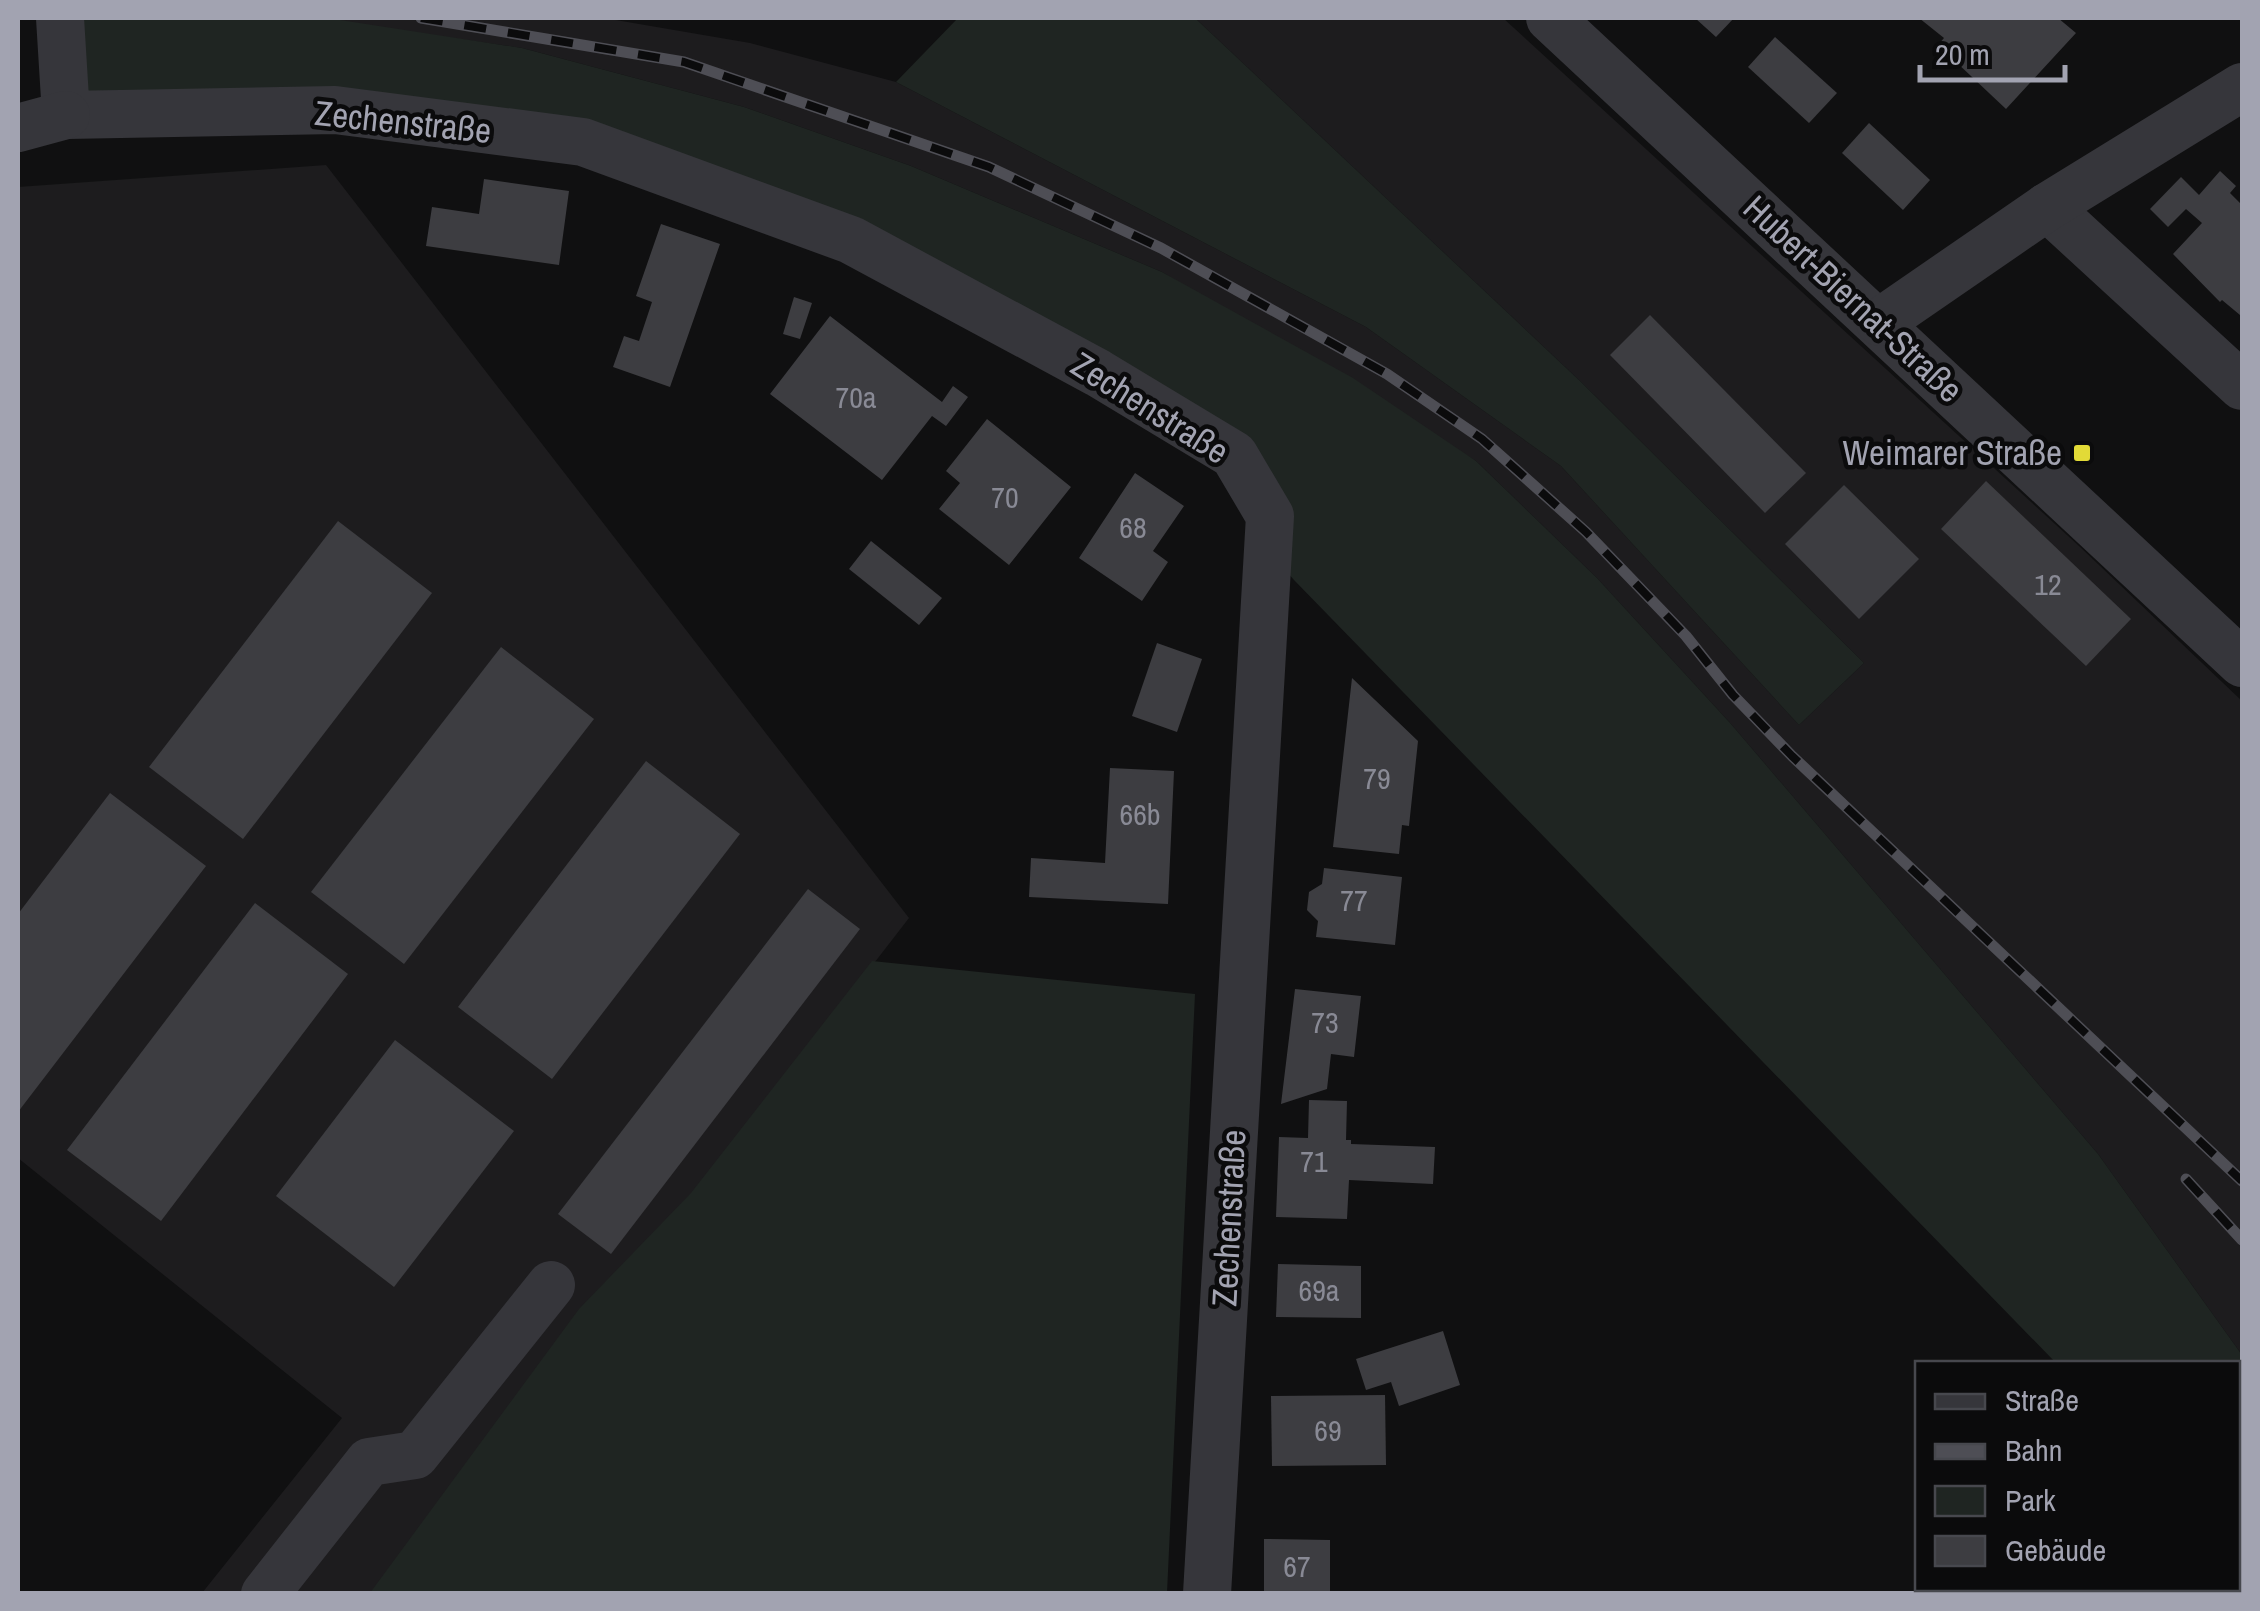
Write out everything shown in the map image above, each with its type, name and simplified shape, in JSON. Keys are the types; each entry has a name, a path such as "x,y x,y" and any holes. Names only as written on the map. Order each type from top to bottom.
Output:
{"street":[{"path":"60,18 66,115"},
{"name":"Hubert-Biernat-Straße","path":"1550,18 2242,663"},
{"path":"1880,322 2047,207 2242,87"},
{"name":"Zechenstraße","path":"18,128 66,115 335,110 583,142 851,240 1098,373 1234,455 1270,516 1207,1594"},
{"path":"2047,207 2242,386"},
{"path":"265,1594 369,1462 415,1455 551,1285"}],"shaded area":[{"path":"312,18 604,18 750,43 896,82 1366,327 1561,466 1799,725 1864,663 1580,381 1195,18 1503,18 2079,546 2242,701 2242,1355 2098,1154 1731,724 1597,578 1476,461 1162,272 911,166 744,107 522,48"},
{"path":"326,165 909,918 387,1593 202,1593 342,1418 18,1158 18,187"},
{"path":"2240,1554 2242,1557 2242,1593 1955,1593 2240,1591"}],"green space":[{"path":"60,18 340,20 522,48 744,107 911,166 1162,272 1353,378 1476,461 1597,578 1731,724 2098,1154 2242,1355 2242,1557 2240,1361 2054,1361 1294,580 1268,550 1234,455 851,240 583,142 66,115"},
{"path":"958,18 1195,18 1580,381 1864,663 1799,725 1561,466 1366,327 896,82"},
{"path":"872,961 1195,994 1167,1593 370,1593 579,1309 691,1193"}],"building":[{"path":"1695,18 1734,18 1716,37"},
{"path":"1919,18 2058,18 2076,33 2006,109 1938,45 1944,38"},
{"path":"1775,37 1837,93 1809,123 1748,67"},
{"path":"1869,123 1930,180 1903,210 1842,153"},
{"path":"2220,171 2236,186 2230,193 2242,205 2240,315 2220,302 2173,254 2202,223 2186,209 2168,227 2150,209 2181,177 2199,195"},
{"path":"484,179 569,191 559,265 426,246 432,207 479,214"},
{"path":"661,224 720,244 670,387 613,367 624,336 639,341 652,302 636,296"},
{"path":"794,297 812,303 800,339 783,334"},
{"path":"1650,315 1806,473 1765,513 1610,355"},
{"path":"830,316 942,402 953,386 968,397 946,426 932,416 882,480 770,394"},
{"path":"987,419 1071,487 1009,565 939,509 960,483 946,471"},
{"path":"1135,473 1184,506 1153,551 1168,562 1142,601 1079,558"},
{"path":"1986,481 2131,619 2086,666 1941,529"},
{"path":"1844,485 1919,559 1859,619 1785,544"},
{"path":"338,521 432,593 243,839 149,767"},
{"path":"871,541 942,598 919,625 849,569"},
{"path":"1157,643 1202,659 1177,732 1132,716"},
{"path":"501,647 594,719 404,964 311,892"},
{"path":"1352,678 1418,741 1409,826 1402,825 1399,854 1333,847"},
{"path":"646,761 740,834 552,1079 458,1007"},
{"path":"1110,768 1174,771 1168,904 1029,897 1031,858 1105,863"},
{"path":"110,793 206,866 18,1112 18,914"},
{"path":"1324,868 1402,877 1395,945 1316,937 1318,921 1307,910 1309,892 1322,884"},
{"path":"808,889 860,929 611,1254 558,1214"},
{"path":"255,903 348,974 161,1221 67,1150"},
{"path":"1295,989 1361,996 1354,1057 1331,1054 1327,1089 1281,1104"},
{"path":"395,1040 514,1131 394,1287 276,1196"},
{"path":"1309,1100 1347,1101 1346,1140 1351,1140 1351,1144 1435,1147 1433,1184 1349,1180 1347,1219 1276,1217 1279,1137 1308,1138"},
{"path":"1278,1264 1361,1266 1361,1318 1276,1317"},
{"path":"1443,1331 1460,1385 1399,1406 1391,1382 1366,1390 1356,1359"},
{"path":"1385,1395 1386,1465 1272,1466 1271,1396"},
{"path":"1264,1539 1330,1540 1330,1594 1264,1594"}],"railway":[{"path":"421,18 684,62 989,167 1161,248 1387,374 1482,439 1586,532 1686,636 1733,695 1792,756 2242,1181"},
{"path":"2186,1179 2242,1240"}],"place":[{"name":"Weimarer Straße","path":"2082,453"}]}
